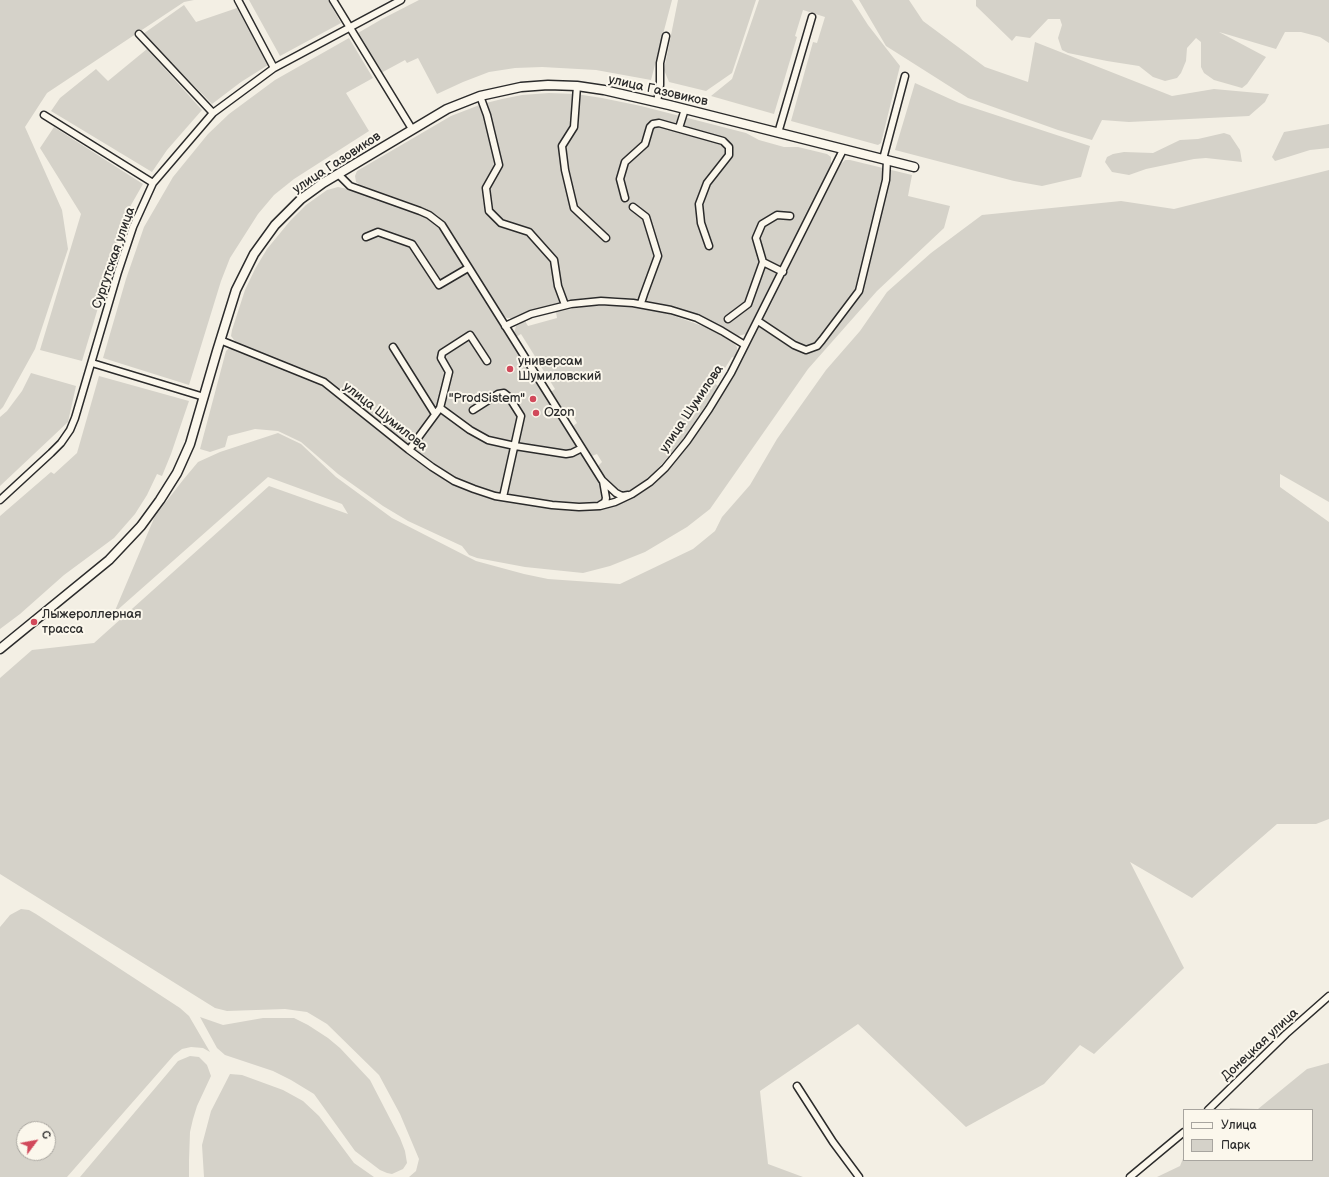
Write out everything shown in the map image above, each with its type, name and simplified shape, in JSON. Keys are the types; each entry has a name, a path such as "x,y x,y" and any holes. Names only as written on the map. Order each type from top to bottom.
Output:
{"street":[{"path":"238,0 274,68"},
{"path":"332,0 412,129"},
{"name":"Сургутская улица","path":"0,500 51,454 70,430 75,418 118,272 133,227 153,183 213,113 274,68 401,0"},
{"path":"778,133 812,17"},
{"path":"139,34 213,113"},
{"path":"657,102 660,85 660,63 666,36"},
{"path":"758,321 794,345 806,350 817,346 859,291 886,180 885,160 905,76"},
{"name":"улица Газовиков","path":"0,649 97,571 142,526 160,500 184,459 190,444 236,290 248,265 261,244 276,225 297,203 311,192 338,174 447,109 480,96 521,87 548,85 577,86 604,90 657,102 914,167"},
{"path":"577,86 574,127 562,146 565,170 574,208 606,238"},
{"path":"480,96 487,115 500,165 486,188 489,211 501,223 529,232 554,260 558,286 565,305"},
{"path":"680,128 685,109"},
{"path":"44,115 153,183"},
{"path":"625,198 620,179 625,162 645,144 651,125 657,123 721,140 727,145 729,150 728,158 707,183 699,204 701,223 709,246"},
{"name":"улица Шумилова","path":"220,340 324,382 409,450 454,481 474,489 503,497 566,506 600,506 615,502 632,494 655,477 664,468 686,441 728,379 844,150"},
{"path":"338,174 350,186 420,211 436,220 447,234 602,480 622,496 632,494"},
{"path":"633,207 646,217 658,256 641,304"},
{"path":"728,319 748,304 763,262 756,238 762,224 777,215 790,216"},
{"path":"366,237 378,232 412,244 439,285 468,268"},
{"path":"763,262 783,272"},
{"path":"505,326 531,314 565,305 601,301 641,304 671,310 697,318 722,330 745,346"},
{"path":"409,450 440,408 449,372 441,358 442,353 470,335 487,360"},
{"path":"393,347 435,414"},
{"path":"92,363 204,397"},
{"path":"473,410 501,393 506,394 521,416 503,497"},
{"path":"440,408 479,436 488,440 566,454 582,448"},
{"path":"600,506 605,502 606,496 602,480"},
{"path":"606,496 615,502 616,496 614,491"},
{"name":"Донецкая улица","path":"1209,1109 1286,1034 1329,996"},
{"path":"797,1086 833,1142 858,1177"},
{"path":"1130,1177 1183,1133"}],"green space":[{"path":"0,0 194,0 184,2 47,93 25,127 62,210 68,249 35,349 0,410"},
{"path":"249,0 328,0 341,23 280,56"},
{"path":"419,0 672,0 651,80 596,70 542,67 515,68 489,72 437,94 418,58 407,63 405,60 381,73 358,33"},
{"path":"678,0 756,0 732,73 706,91 669,82 664,70"},
{"path":"759,0 852,0 868,25 900,66 881,143 878,145 791,121 813,42 817,43 825,17 803,10 795,36 797,37 774,114 711,96 732,79"},
{"path":"859,0 909,0 923,21 985,67 1028,82 1035,42 1172,96 1214,89 1269,94 1265,102 1249,116 1129,122 1102,120 1092,140 1058,130 968,98 886,46"},
{"path":"976,0 1329,0 1329,43 1320,37 1301,32 1285,32 1276,49 1219,32 1266,57 1247,84 1242,88 1214,80 1204,73 1201,67 1201,42 1196,38 1187,48 1186,61 1181,73 1177,78 1165,81 1153,77 1139,66 1068,53 1062,50 1058,38 1062,25 1060,19 1048,19 1030,38 1016,36 1012,41 976,6"},
{"path":"184,5 196,22 237,8 268,65 241,82 212,104 143,34"},
{"path":"349,38 373,78 346,93 369,131 294,179 274,195 258,214 230,258 221,281 189,385 103,358 126,279 144,227 173,177 208,134 229,114 275,80"},
{"path":"147,49 202,110 167,150 152,172 51,111 60,98 96,69 108,81"},
{"path":"915,83 959,103 1090,146 1081,177 1042,186 1014,181 895,150"},
{"path":"549,93 576,94 641,106 746,133 759,140 784,147 798,147 827,154 831,157 831,165 746,334 738,336 711,321 672,306 642,300 615,297 586,298 558,303 512,318 507,318 502,315 451,231 438,216 422,207 360,185 356,182 355,176 357,171 451,116 482,104 502,99 522,95"},
{"path":"1329,124 1329,148 1310,150 1275,161 1272,157 1284,132"},
{"path":"54,127 143,184 131,205 122,228 82,361 40,350 81,214 40,148"},
{"path":"1224,133 1230,135 1240,150 1242,162 1206,158 1194,159 1146,169 1129,175 1112,172 1105,162 1107,157 1113,154 1124,152 1153,153 1180,140 1198,139"},
{"path":"845,160 912,175 908,196 950,206 944,228 877,291 808,369 710,509 687,527 645,552 610,566 583,573 525,567 477,558 469,555 462,546 408,521 383,506 338,474 301,442 278,431 255,429 228,436 225,447 210,452 200,449 226,351 228,349 232,349 322,385 429,470 452,484 473,493 502,501 552,509 579,511 607,508 628,501 653,485 690,444 735,375 841,164"},
{"path":"1329,170 1329,502 1280,474 1280,487 1329,522 1329,819 1316,824 1277,824 1192,898 1130,862 1184,968 1094,1054 1080,1045 1044,1084 966,1127 858,1024 760,1091 768,1164 803,1177 409,1177 416,1171 419,1159 400,1114 379,1075 327,1024 307,1012 285,1009 227,1011 215,1008 0,874 0,678 32,650 94,643 269,486 348,514 342,504 268,477 114,613 155,516 198,462 220,452 278,433 301,444 336,477 392,518 476,561 548,579 620,584 693,549 715,531 722,517 750,485 777,439 826,370 860,331 887,292 931,253 982,215 1121,201 1174,209"},
{"path":"338,187 348,189 419,214 439,227 599,481 603,496 601,501 579,504 553,501 496,492 455,478 411,447 326,379 237,343 234,340 231,336 232,330 245,290 267,249 290,221 306,205 327,190"},
{"path":"587,306 629,306 669,314 708,328 732,341 737,347 735,358 732,357 715,384 719,386 683,439 648,479 627,492 619,490 605,477 598,466 602,462 597,454 592,456 573,426 577,423 568,407 563,410 551,392 555,389 540,365 536,368 531,361 536,358 521,334 516,337 514,333 516,326 525,321 528,326 557,318 556,312"},
{"path":"31,373 76,386 68,422 0,486 0,417 7,411 22,391"},
{"path":"99,376 189,401 171,454 162,476 157,474 147,495 135,514 114,538 64,575 20,614 0,629 0,516 51,472 54,474 77,453"},
{"path":"21,909 29,910 36,914 180,1008 189,1016 210,1052 203,1048 191,1047 182,1049 174,1055 67,1177 0,1177 0,927 10,915"},
{"path":"200,1017 223,1025 263,1018 294,1018 328,1038 340,1048 370,1080 400,1138 405,1151 407,1163 403,1169 392,1174 387,1173 380,1170 355,1151 314,1094 273,1071 225,1055 217,1048"},
{"path":"190,1056 199,1057 207,1065 211,1076 197,1106 190,1132 189,1177 80,1177 178,1061"},
{"path":"1329,1063 1329,1177 1157,1177 1180,1166 1183,1158 1183,1161 1313,1161 1313,1109 1258,1109 1307,1069"},
{"path":"230,1074 242,1075 283,1090 303,1101 319,1116 354,1163 374,1177 204,1177 202,1145 211,1111"},
{"path":"1230,1108 1258,1109 1230,1109"}],"place":[{"name":"универсам Шумиловский","path":"510,369"},
{"name":"\"ProdSistem\"","path":"533,399"},
{"name":"Ozon","path":"536,413"},
{"name":"Лыжероллерная трасса","path":"34,622"}]}
